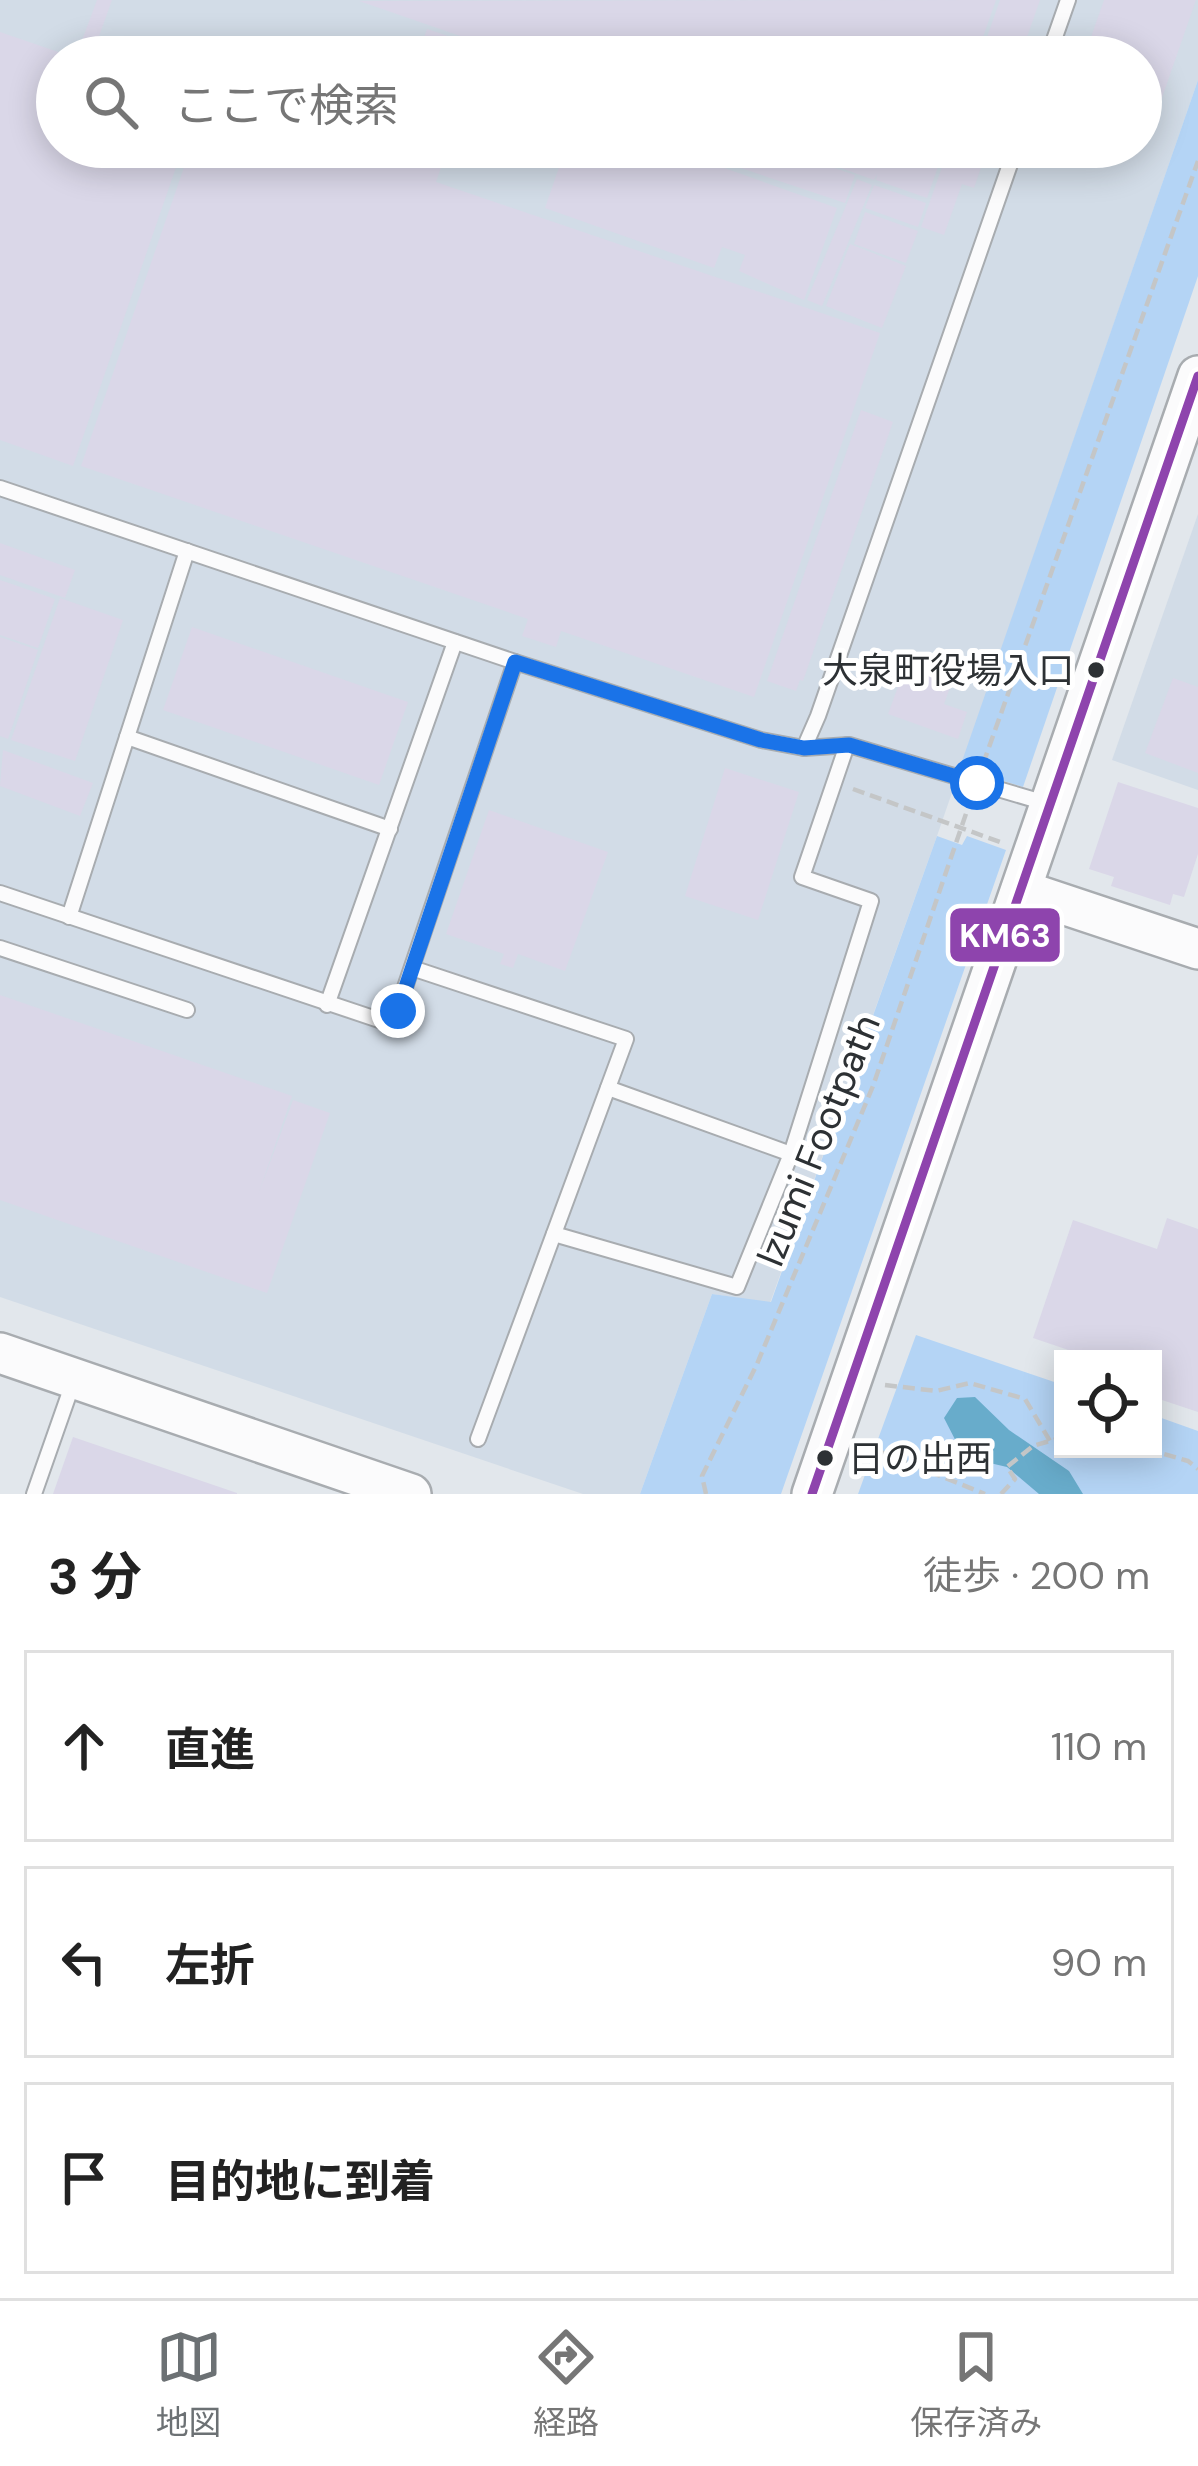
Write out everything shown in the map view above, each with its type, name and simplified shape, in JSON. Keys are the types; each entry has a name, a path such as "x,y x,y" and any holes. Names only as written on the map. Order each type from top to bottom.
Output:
{"street":[{"path":"812,1494 1198,376"},
{"path":"1021,890 1198,950"},
{"path":"0,1353 411,1494"}],"lane":[{"path":"1055,36 1068,0"},
{"path":"804,748 1009,168"},
{"path":"0,488 761,740 804,748 847,745 1050,805"},
{"path":"69,917 187,551"},
{"path":"326,1005 455,641"},
{"path":"0,893 382,1021 398,1011 515,662"},
{"path":"127,737 390,829"},
{"path":"554,1234 737,1286 791,1154 871,901 802,877 847,745"},
{"path":"0,948 187,1010"},
{"path":"412,968 626,1039 478,1438"},
{"path":"608,1088 791,1154"},
{"path":"34,1494 74,1378"}],"path":[{"path":"981,770 1198,161"},
{"path":"848,788 1001,842"},
{"name":"Izumi Footpath","path":"706,1494 702,1476 757,1364 873,1086 971,799"},
{"path":"881,1384 936,1391 970,1383 1024,1399 1050,1441"},
{"path":"1001,1494 1016,1479 1007,1467 1033,1446 1054,1440"},
{"path":"856,1448 884,1453 985,1494"},
{"path":"1162,1453 1198,1468"}],"shaded area":[{"path":"0,0 1198,0 1198,80 770,1303 712,1294 640,1494 583,1494 0,1297"},
{"path":"1198,80 1198,276 1023,787 960,767"},
{"path":"1198,514 1198,790 1112,760"},
{"path":"937,836 962,845 967,836 1006,850 781,1494 640,1494 712,1294 771,1302"},
{"path":"916,1335 1054,1382 1054,1458 1162,1458 1162,1418 1198,1431 1198,1494 858,1494"},
{"path":"975,1397 1009,1430 1069,1471 1083,1494 1039,1494 1007,1467 964,1457 944,1418 957,1398"}],"building":[{"path":"97,0 112,0 99,36 84,36"},
{"path":"996,0 983,36 460,36 359,1"},
{"path":"1000,0 1040,0 1027,36 987,36"},
{"path":"1104,0 1196,0 1162,98 1162,36 1091,36"},
{"path":"0,32 36,44 36,168 176,168 73,466 0,440"},
{"path":"184,168 441,168 436,182 880,333 754,697 561,631 556,647 522,636 528,619 81,466"},
{"path":"559,168 724,168 837,208 804,300 739,271 745,255 722,247 714,268 545,208"},
{"path":"741,168 835,168 855,175 845,203"},
{"path":"841,168 938,168 927,198 876,180 877,174 874,180"},
{"path":"942,168 981,168 974,188 962,184 944,235 921,227"},
{"path":"857,179 872,185 822,306 807,300"},
{"path":"874,185 926,203 918,227 865,208"},
{"path":"865,212 918,231 906,263 854,244"},
{"path":"850,244 906,266 882,328 826,306"},
{"path":"861,410 893,422 796,691 767,681"},
{"path":"0,543 75,570 65,598 0,575"},
{"path":"0,580 55,599 38,648 0,635"},
{"path":"60,598 123,620 75,761 11,740"},
{"path":"192,627 408,702 379,785 163,710"},
{"path":"0,637 38,650 8,739 0,736"},
{"path":"906,665 933,675 937,665 956,671 944,704 967,712 958,739 888,714"},
{"path":"1173,678 1198,687 1198,773 1145,753"},
{"path":"3,750 93,783 80,816 0,786"},
{"path":"725,768 799,792 758,920 685,896"},
{"path":"1118,782 1198,808 1198,854 1184,897 1173,894 1170,905 1111,886 1114,877 1089,869"},
{"path":"489,810 608,852 565,971 518,954 513,968 500,964 504,954 446,934"},
{"path":"0,995 292,1096 258,1195 293,1100 330,1113 267,1293 0,1200"},
{"path":"1167,1218 1198,1229 1198,1412 1162,1400 1162,1350 1068,1350 1033,1338 1073,1220 1157,1249"},
{"path":"73,1437 237,1493 237,1494 53,1494"}],"transit line":[{"name":"KM63","path":"812,1494 1198,376"}],"place":[{"name":"大泉町役場入口","path":"1096,670"},
{"name":"日の出西","path":"825,1458"}],"route":[{"path":"398,1011 515,662 761,740 804,748 849,745 977,783"}]}
